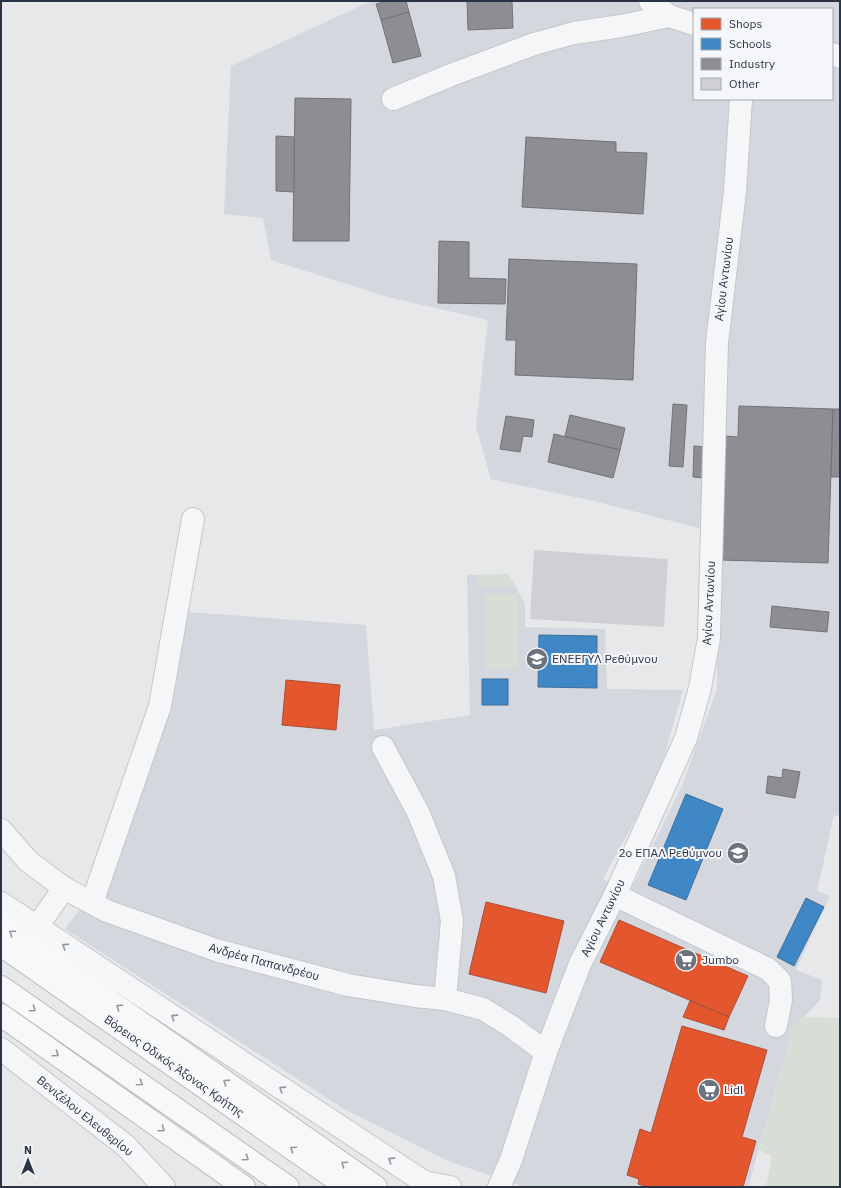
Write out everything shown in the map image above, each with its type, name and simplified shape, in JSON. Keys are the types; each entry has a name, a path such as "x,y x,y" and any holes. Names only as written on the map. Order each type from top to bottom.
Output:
{"highway":[{"path":"1,925 376,1187"},
{"name":"Βόρειος Οδικός Άξονας Κρήτης","path":"1,945 348,1187"},
{"path":"1,987 288,1187"},
{"path":"1,1015 244,1187"}],"street":[{"path":"650,1 668,16 693,24"},
{"path":"393,99 450,75 534,44 574,33 621,26 668,16"},
{"name":"Αγίου Αντωνίου","path":"499,1187 511,1160 546,1052 580,964 615,895 686,738 700,688 709,638 717,343 735,191 741,100"},
{"path":"92,903 160,706 193,519"},
{"path":"382,747 418,812 444,876 452,921 445,999"},
{"name":"Ανδρέα Παπανδρέου","path":"1,830 28,861 64,888 107,911 216,950 348,985 415,996 445,999 483,1009 509,1025 546,1052"},
{"path":"37,927 64,888"},
{"path":"615,895 768,969 780,981 782,1000 776,1026"},
{"path":"1,903 426,1184 450,1187"},
{"name":"Βενιζέλου Ελευθερίου","path":"1,1049 126,1146 164,1187"}],"shaded area":[{"path":"371,1 840,1 840,816 834,815 817,891 830,896 796,970 822,980 820,1000 793,1028 748,1187 524,1187 448,1161 344,1109 65,929 82,906 186,612 366,625 374,730 470,715 467,575 508,574 525,603 525,627 605,629 607,689 683,690 658,778 603,879 630,892 682,786 717,689 718,533 594,501 491,479 476,427 488,320 388,297 271,260 263,218 224,214 231,66"},
{"path":"508,574 516,586 477,586 477,575"},
{"path":"485,594 518,594 518,668 485,668"},
{"path":"803,1017 840,1018 840,1187 766,1187 772,1156 759,1150 793,1028"}],"building: Shops":[{"path":"286,680 340,685 336,730 282,725"},
{"path":"486,902 564,921 546,993 469,974"},
{"path":"619,920 748,976 729,1017 600,962"},
{"path":"690,1001 729,1017 724,1030 683,1017"},
{"name":"Lidl","path":"682,1026 767,1050 742,1137 756,1141 743,1187 648,1187 638,1184 639,1179 627,1175 640,1129 651,1133"}],"building: Schools":[{"path":"539,635 597,636 597,688 538,687"},
{"path":"482,679 508,679 508,705 482,705"},
{"path":"686,794 723,809 686,900 648,885"},
{"path":"806,898 824,907 794,966 777,957"}],"building: Industry":[{"path":"387,1 406,1 409,12 381,20 376,4"},
{"path":"467,1 512,1 513,28 468,30"},
{"path":"409,12 421,56 393,63 381,20"},
{"path":"295,98 351,99 349,241 293,241"},
{"path":"276,136 294,137 294,192 276,191"},
{"path":"526,137 616,142 616,152 647,153 643,214 522,207"},
{"path":"439,241 469,242 469,278 506,279 505,304 438,303"},
{"path":"509,259 637,264 633,380 515,375 516,340 506,340"},
{"path":"673,404 687,405 683,467 669,466"},
{"path":"739,406 833,409 828,563 720,560 723,436 738,437"},
{"path":"833,409 840,409 840,477 831,477"},
{"path":"570,415 625,428 620,450 565,436"},
{"path":"506,416 534,420 532,437 523,436 520,452 500,449"},
{"path":"554,434 620,450 613,478 548,462"},
{"path":"694,446 706,447 704,478 693,477"},
{"path":"772,606 829,612 827,632 770,627"},
{"path":"783,769 800,772 795,798 766,793 768,776 782,778"}],"building: Other":[{"path":"534,550 668,559 664,627 530,619"}],"place":[{"name":"ΕΝΕΕΓΥΛ Ρεθύμνου","path":"537,659"},
{"name":"2ο ΕΠΑΛ Ρεθύμνου","path":"738,853"},
{"name":"Jumbo","path":"686,960"},
{"name":"Lidl","path":"709,1090"}]}
